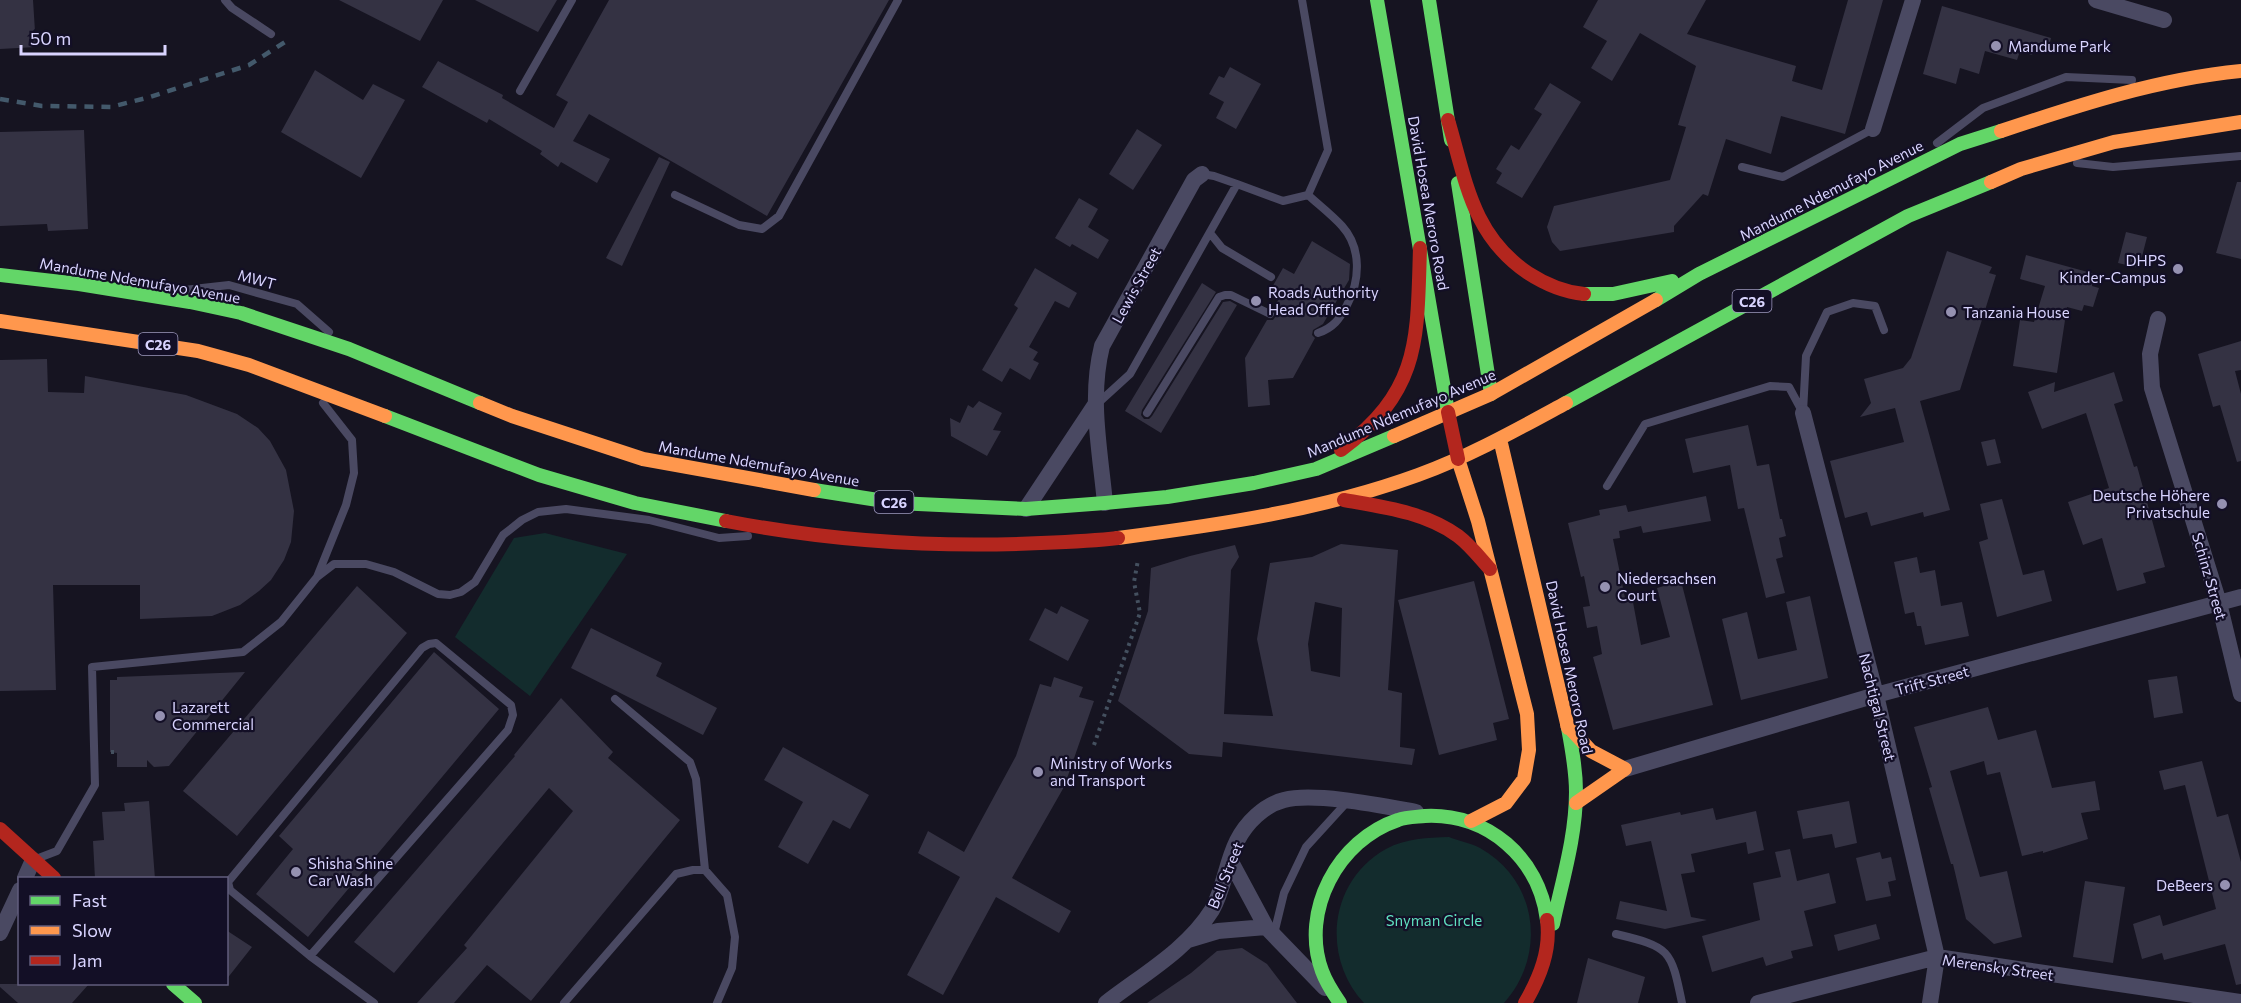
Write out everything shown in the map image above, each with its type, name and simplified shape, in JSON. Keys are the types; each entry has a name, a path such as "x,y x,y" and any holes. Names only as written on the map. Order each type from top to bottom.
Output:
{"main road":[{"name":"David Hosea Meroro Road","path":"1377,0 1458,459"},
{"name":"David Hosea Meroro Road","path":"1429,0 1492,399"},
{"name":"Mandume Ndemufayo Avenue","path":"0,274 142,294 242,313 350,349 512,416 643,459 788,486 897,503 1026,509 1105,503 1167,497 1254,483 1316,469 1448,412 1492,399 1699,274 1960,144 2103,97 2211,74 2241,71"},
{"path":"1448,120 1471,195 1486,232 1505,255 1551,287 1580,295 1608,294 1699,274"},
{"name":"C26","path":"0,321 198,351 249,365 539,475 635,503 790,532 906,544 1004,545 1103,540 1216,525 1339,499 1418,476 1458,459 1499,434 1908,216 2021,168 2114,142 2241,122"},
{"path":"1316,469 1363,433 1394,398 1409,362 1417,315 1420,248"},
{"name":"David Hosea Meroro Road","path":"1499,434 1567,725 1575,771 1576,803 1549,940"},
{"path":"1458,459 1490,569 1527,714 1529,750 1524,779 1506,803 1471,821"},
{"path":"1339,499 1401,511 1437,523 1458,536 1490,569"},
{"path":"1567,725 1591,751 1625,769 1576,803"},
{"path":"1339,1003 1322,969 1316,933 1321,896 1338,863 1364,837 1397,820 1434,815 1471,821 1498,835 1521,855 1537,880 1547,909 1549,940 1539,1003"},
{"path":"0,829 52,877"},
{"path":"1525,1003 1536,987 1545,964"},
{"path":"174,985 195,1003"}],"street":[{"path":"1874,129 1913,0"},
{"path":"2096,0 2164,20"},
{"name":"Lewis Street","path":"1105,503 1095,405 1096,371 1102,346 1194,180 1202,174"},
{"name":"Schinz Street","path":"2158,319 2150,354 2152,388 2219,603 2241,694"},
{"path":"1026,509 1095,405"},
{"name":"Nachtigal Street","path":"1803,413 1876,695 1937,957 1929,1003"},
{"name":"Trift Street","path":"1625,769 1876,695 2241,597"},
{"name":"Bell Street","path":"1106,1003 1188,940 1217,900 1238,840 1253,817 1283,800 1305,798 1434,815"},
{"path":"26,877 33,860"},
{"path":"1230,861 1270,931 1339,1003"},
{"path":"0,933 18,894"},
{"path":"1188,940 1218,932 1270,931"},
{"name":"Merensky Street","path":"1758,1003 1937,957 2241,1002"}],"lane":[{"path":"225,0 232,8 271,34"},
{"path":"520,91 572,0"},
{"path":"675,195 739,225 762,229 779,216 898,0"},
{"path":"1302,0 1328,150 1308,195"},
{"path":"1886,181 1983,108 2066,77 2179,82"},
{"path":"1742,167 1783,177 1874,129"},
{"name":"C26","path":"2053,160 2113,166 2182,163 2241,156"},
{"path":"1202,174 1214,176 1283,201 1308,195"},
{"path":"1095,405 1117,388 1130,374 1236,184"},
{"path":"1308,195 1344,228 1353,247 1358,269 1355,292 1341,318 1329,329 1318,333"},
{"path":"1210,233 1222,248 1271,277"},
{"name":"MWT","path":"142,294 229,285 297,304 350,349"},
{"path":"1147,413 1219,297 1231,295 1270,314"},
{"path":"1803,413 1806,356 1827,312 1853,303 1875,306 1884,330"},
{"path":"1607,486 1645,424 1770,386 1789,387 1803,413"},
{"path":"311,388 352,440 354,472 346,505 317,577"},
{"path":"33,860 57,851 95,785 92,667 243,652 281,622 317,577 334,564 366,564 394,572 438,594 461,592 475,582 503,535 522,520 538,512 566,509 649,520 719,538 790,532"},
{"path":"310,956 508,730 513,715 511,705 436,643 422,648 228,882 231,890 310,956 374,1003"},
{"path":"615,699 690,762 696,779 705,870 727,895 735,937 732,968 717,1003"},
{"path":"1270,931 1284,893 1306,847 1347,802"},
{"path":"564,1003 676,874 705,870"},
{"path":"1616,934 1660,946 1668,955 1673,967 1682,1003"}],"path":[{"path":"1094,745 1140,613 1134,582 1138,560"}],"green space":[{"path":"545,533 627,554 530,696 455,637 514,538"},
{"name":"Snyman Circle","path":"1449,837 1480,848 1499,862 1514,879 1524,898 1530,920 1531,941 1527,963 1518,984 1504,1003 1364,1003 1350,984 1341,964 1337,942 1338,921 1343,900 1352,880 1367,863 1394,845 1417,839"}],"building":[{"path":"0,0 33,0 36,47 0,49"},
{"path":"339,0 443,0 420,41"},
{"path":"475,0 557,0 538,32"},
{"path":"609,0 889,0 767,216 589,114 573,141 610,159 597,183 561,162 558,167 540,154 542,151 489,119 487,123 422,87 438,61 503,95 502,98 554,128 568,102 556,95"},
{"path":"1598,0 1706,0 1687,34 1796,66 1792,81 1822,90 1848,0 1883,0 1845,134 1781,116 1771,154 1726,139 1708,196 1703,194 1674,226 1674,232 1560,251 1552,242 1547,227 1554,206 1670,180 1686,127 1678,125 1696,66 1640,33 1612,81 1591,68 1607,41 1583,27"},
{"name":"Mandume Park","path":"1942,6 2051,38 2047,54 2034,50 2032,55 2020,51 2017,60 1985,51 1979,74 1960,68 1956,84 1923,74"},
{"path":"1230,67 1261,84 1236,129 1216,118 1224,102 1209,94 1219,76 1224,78"},
{"path":"315,70 363,100 373,84 405,100 361,178 281,132"},
{"path":"1550,83 1581,102 1522,198 1496,183 1502,173 1496,169 1511,145 1519,150 1542,114 1534,109"},
{"path":"1137,129 1162,145 1133,190 1109,174"},
{"path":"84,130 88,229 48,231 47,224 0,226 0,132"},
{"path":"659,157 670,162 622,266 606,258"},
{"path":"2237,182 2241,182 2241,259 2216,253"},
{"path":"1079,198 1098,209 1088,227 1109,240 1098,259 1072,244 1070,247 1055,238"},
{"path":"2126,232 2147,237 2139,268 2118,263"},
{"path":"1312,241 1350,264 1349,280 1323,324 1313,330 1312,335 1315,338 1293,378 1268,380 1270,405 1248,407 1245,358 1267,320 1273,320 1276,316 1273,309 1280,297 1270,291 1283,268 1294,274"},
{"path":"1947,251 1992,267 1989,273 1996,275 1960,390 1920,401 1950,510 1924,517 1923,512 1871,526 1867,512 1845,518 1830,461 1904,442 1895,408 1860,417 1871,403 1864,379 1903,368 1911,358"},
{"path":"2026,255 2095,274 2092,286 2099,288 2093,307 2084,305 2082,311 2067,307 2057,373 2013,366 2020,320 2034,322 2045,286 2020,279"},
{"path":"1035,268 1077,293 1069,308 1055,301 1029,347 1038,352 1033,360 1039,363 1030,380 1010,368 1002,382 982,370 1018,308 1014,305"},
{"path":"1202,283 1216,292 1142,410 1141,415 1144,419 1152,416 1223,302 1230,301 1237,305 1161,433 1125,411"},
{"path":"2241,341 2241,370 2235,371 2241,394 2241,461 2237,462 2220,405 2213,407 2198,354"},
{"path":"47,359 48,392 84,393 85,376 186,395 237,414 258,428 270,441 286,470 294,511 291,542 284,560 271,580 240,605 212,616 140,619 140,585 53,585 56,690 0,691 0,360"},
{"path":"2114,372 2123,401 2114,404 2134,467 2137,466 2165,567 2143,573 2146,583 2117,591 2102,538 2083,545 2068,502 2109,488 2086,413 2042,429 2028,392 2055,382 2054,392"},
{"path":"979,401 1002,413 993,430 1001,431 987,456 951,436 950,418 960,423 968,405 973,408"},
{"path":"1748,425 1757,466 1769,464 1780,519 1782,519 1786,536 1779,538 1783,557 1776,559 1785,593 1766,598 1744,508 1738,509 1730,465 1693,473 1685,439"},
{"path":"1995,439 2001,463 1987,466 1981,442"},
{"path":"1706,496 1711,521 1643,533 1641,526 1619,531 1620,538 1613,539 1625,598 1632,597 1641,645 1670,637 1657,588 1681,581 1713,705 1613,730 1593,657 1602,654 1597,626 1587,628 1583,607 1590,606 1584,576 1581,577 1568,523 1600,515 1599,510 1626,505 1628,512"},
{"path":"2002,499 2023,575 2044,570 2052,601 1997,617 1979,542 1988,539 1980,504"},
{"path":"1341,544 1398,550 1388,690 1402,693 1400,747 1415,749 1412,765 1223,742 1222,757 1189,754 1118,701 1148,611 1151,568 1235,545 1239,557 1231,570 1224,714 1273,716 1257,639 1270,563 1312,557","holes":["1315,602 1342,608 1340,677 1311,671 1308,644"]},
{"path":"1917,557 1920,573 1935,570 1941,606 1962,602 1969,636 1925,645 1921,626 1917,626 1914,612 1905,614 1894,562"},
{"path":"1474,581 1509,719 1493,723 1497,740 1439,755 1398,600"},
{"path":"357,586 407,633 237,836 183,791"},
{"path":"1810,596 1828,678 1741,700 1722,619 1747,612 1758,659 1797,650 1786,602"},
{"path":"1061,606 1089,620 1068,661 1029,640 1045,608 1057,614"},
{"path":"591,628 662,663 656,676 717,708 703,735 571,668"},
{"path":"434,652 499,709 308,937 256,894 293,849 279,836"},
{"name":"Lazarett Commercial","path":"245,672 169,766 154,767 147,760 147,767 117,767 117,753 110,752 110,680 117,680 117,677"},
{"path":"2177,676 2183,713 2154,718 2148,680"},
{"path":"1054,677 1083,687 1079,697 1094,701 1064,787 1012,878 1071,911 1059,933 996,897 943,995 907,975 960,877 918,853 928,831 964,852 1016,756 1040,684 1051,687"},
{"path":"561,698 613,752 608,758 680,820 531,1001 487,965 454,1003 417,1003 467,948 464,945 573,811 549,788 394,973 354,942 515,756"},
{"path":"1988,707 1998,740 2036,730 2052,788 2095,781 2100,810 2081,813 2088,839 2043,853 2043,851 2022,856 2000,772 1987,775 1984,761 1950,771 1980,877 2007,871 2022,937 1994,944 1966,919 1953,864 1951,864 1929,788 1932,787 1914,727"},
{"path":"783,747 869,795 850,829 833,820 808,864 778,847 803,802 764,780"},
{"name":"DeBeers","path":"2202,761 2217,817 2228,814 2241,862 2241,984 2236,985 2225,944 2164,960 2162,953 2142,959 2133,924 2160,915 2163,926 2216,909 2185,785 2164,790 2159,771"},
{"path":"149,801 155,877 95,877 93,841 104,840 102,812 125,811 124,803"},
{"path":"1849,801 1857,843 1835,848 1832,834 1803,839 1797,811"},
{"path":"1713,808 1716,820 1756,811 1764,850 1748,854 1746,842 1691,854 1695,872 1681,874 1691,917 1707,920 1665,929 1616,919 1620,901 1667,911 1651,841 1626,846 1621,825 1680,812 1681,815"},
{"path":"1790,849 1797,881 1829,873 1836,903 1804,911 1813,946 1791,951 1793,958 1766,966 1763,957 1712,972 1702,936 1760,920 1753,883 1781,877 1775,852"},
{"path":"1880,852 1882,859 1891,857 1896,880 1888,882 1891,896 1866,901 1856,858"},
{"path":"2085,881 2125,887 2113,963 2073,957"},
{"path":"1876,924 1880,939 1838,951 1834,935"},
{"path":"228,931 252,947 228,977"},
{"path":"1242,948 1267,964 1297,1003 1147,1003 1191,973 1217,951"},
{"path":"1588,958 1645,977 1638,1003 1577,1003"},
{"path":"0,984 88,985 72,1003 18,1003 0,987"}],"railway":[{"path":"0,99 42,106 111,107 249,65 285,42"}],"traffic: fast":[{"path":"1377,0 1448,412"},
{"path":"1429,0 1451,140"},
{"path":"1656,300 1699,274 1960,144 2001,131"},
{"path":"1566,403 1908,216 1991,182"},
{"path":"1458,183 1491,394"},
{"path":"0,275 79,284 190,302 241,313 349,349 480,403"},
{"path":"1584,294 1613,294 1672,281"},
{"path":"385,416 539,475 635,503 726,521"},
{"path":"814,490 897,503 1026,509 1105,503 1167,497 1254,483 1316,469 1394,436"},
{"path":"1553,924 1571,842 1575,809 1575,776 1568,728"},
{"path":"1340,1003 1322,971 1316,948 1316,925 1321,902 1329,881 1342,861 1358,844 1377,830 1398,820 1425,816 1448,817 1470,822 1489,831 1507,844 1533,877 1542,898 1547,920"},
{"path":"174,985 195,1003"}],"traffic: slow":[{"path":"2001,131 2149,87 2241,71"},
{"path":"1991,182 2021,169 2114,142 2241,122"},
{"path":"1394,436 1491,394 1656,300"},
{"path":"0,321 198,351 249,365 385,416"},
{"path":"480,403 512,416 643,459 814,490"},
{"path":"1118,538 1270,515 1382,487 1418,475 1494,442 1566,403"},
{"path":"1500,439 1568,728"},
{"path":"1458,459 1478,521 1527,714 1529,750 1524,779 1506,803 1471,821"},
{"path":"1567,725 1591,751 1625,769 1576,803"}],"traffic: jam":[{"path":"1448,120 1466,185 1483,224 1494,242 1509,258 1534,277 1562,289 1584,294"},
{"path":"1341,450 1367,428 1387,406 1400,384 1409,361 1418,310 1420,248"},
{"path":"1448,412 1458,459"},
{"path":"1344,500 1374,505 1432,521 1458,536 1490,569"},
{"path":"726,521 804,534 922,544 1001,544 1118,538"},
{"path":"0,829 53,877"},
{"path":"1525,1003 1546,953 1547,920"}],"place":[{"name":"Mandume Park","path":"1996,46"},
{"name":"DHPS Kinder-Campus","path":"2178,269"},
{"name":"Roads Authority Head Office","path":"1256,301"},
{"name":"Tanzania House","path":"1951,312"},
{"name":"Deutsche Höhere Privatschule","path":"2222,504"},
{"name":"Niedersachsen Court","path":"1605,587"},
{"name":"Lazarett Commercial","path":"160,716"},
{"name":"Ministry of Works and Transport","path":"1038,772"},
{"name":"Shisha Shine Car Wash","path":"296,872"},
{"name":"DeBeers","path":"2225,885"}]}
